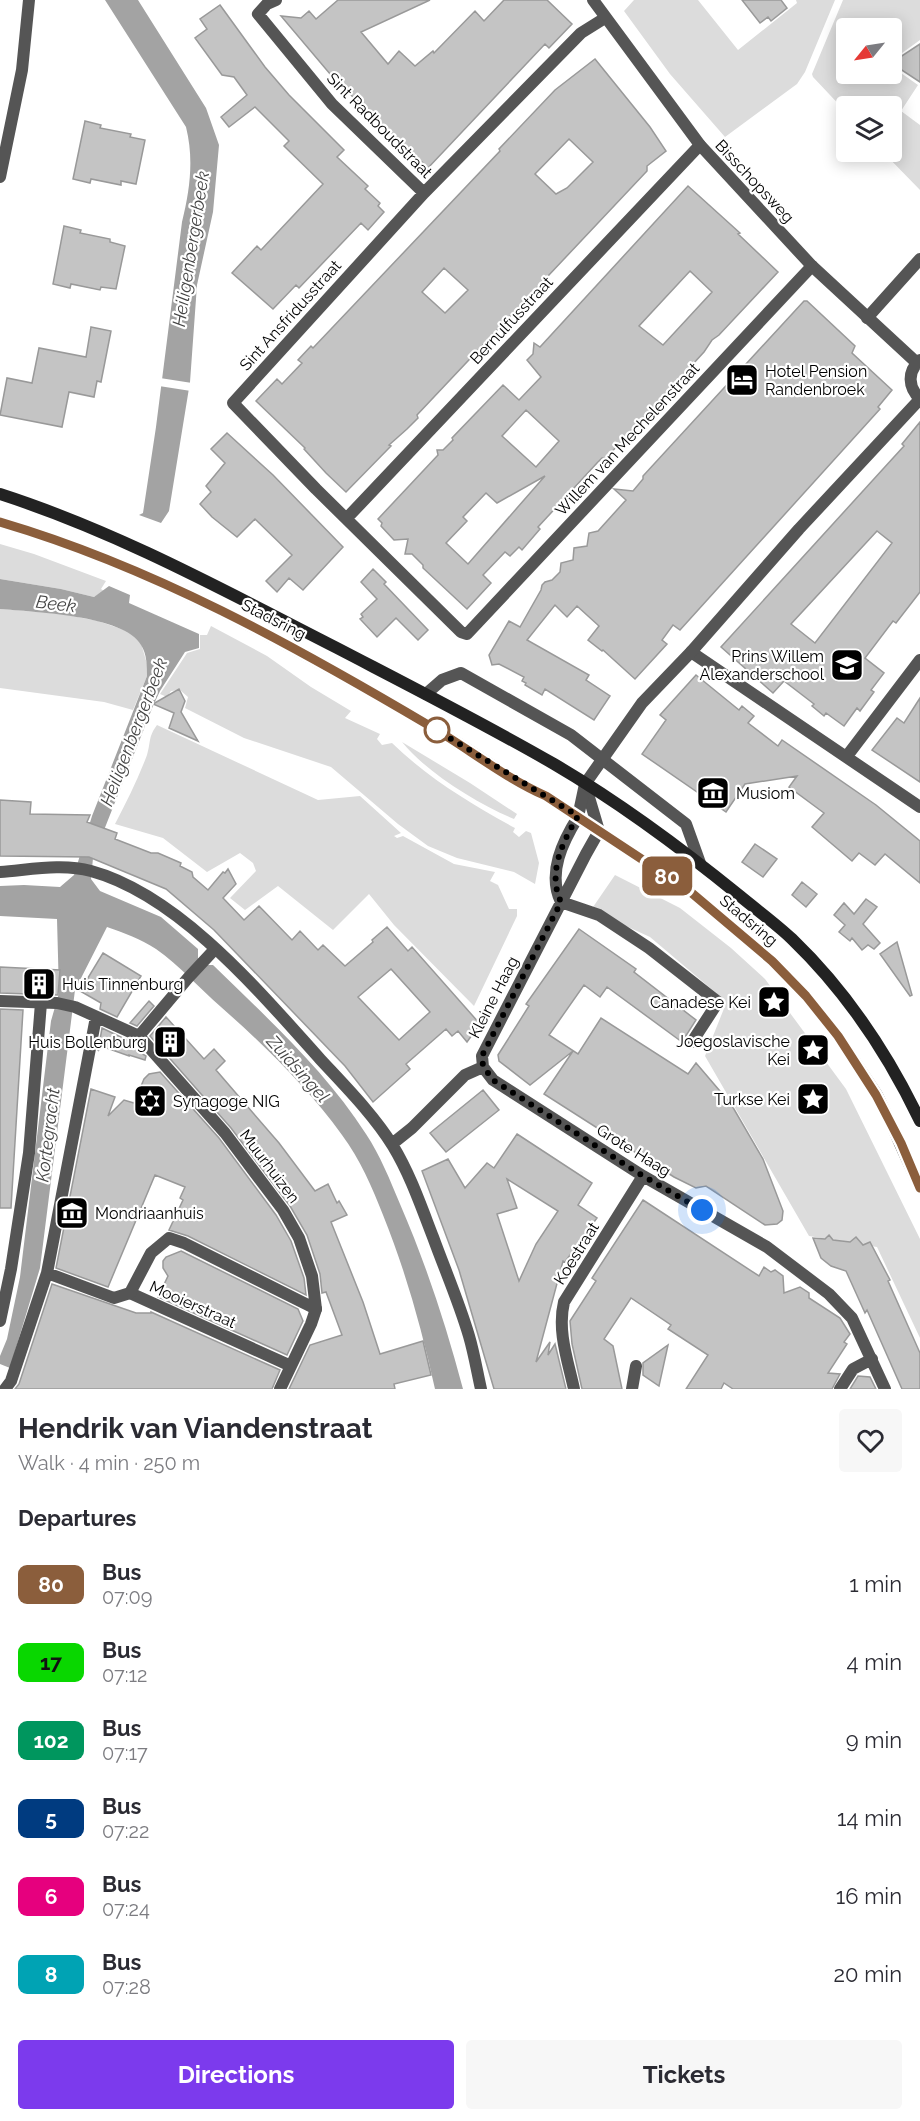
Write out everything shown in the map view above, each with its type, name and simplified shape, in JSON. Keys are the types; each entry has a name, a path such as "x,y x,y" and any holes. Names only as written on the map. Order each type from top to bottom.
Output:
{"main road":[{"name":"Stadsring","path":"0,494 99,532 160,559 426,694 554,764 585,784 700,863 792,939 829,980 889,1060 920,1120"},
{"name":"Stadsring","path":"0,522 105,558 218,609 304,653 578,816 687,889 772,961 806,996 838,1036 876,1095 908,1158 920,1188"}],"street":[{"path":"0,177 22,70 29,0"},
{"name":"Sint Radboudstraat","path":"276,0 267,4 258,14 332,105 424,193"},
{"name":"Bisschopsweg","path":"593,0 700,145 812,266 918,362"},
{"name":"Sint Ansfridusstraat","path":"467,634 461,632 233,403 424,193 581,33 606,18"},
{"name":"Bernulfusstraat","path":"347,518 700,145"},
{"path":"867,318 920,259"},
{"name":"Willem van Mechelenstraat","path":"467,634 812,266"},
{"path":"692,1042 718,1002 648,948 599,915 561,902 556,892 560,849 578,816 585,784 642,704 799,529 920,399 914,393 910,377 918,362"},
{"path":"691,652 920,807"},
{"path":"847,756 920,660"},
{"path":"426,694 442,680 461,673 564,730 686,824 700,863"},
{"path":"585,784 599,831"},
{"name":"Kleine Haag","path":"483,1066 482,1056 599,831"},
{"path":"0,872 75,867 92,871 148,895 174,912 215,949 340,1081 392,1144 419,1201 469,1336 481,1389"},
{"path":"139,1036 215,949"},
{"name":"Muurhuizen","path":"0,1001 75,1006 139,1036 225,1133 283,1210 299,1238 312,1276 316,1309"},
{"path":"0,1322 11,1269 29,1153 41,1004"},
{"path":"2,1389 11,1381 47,1273 96,1017"},
{"path":"392,1144 412,1128 465,1075 483,1066"},
{"name":"Grote Haag","path":"483,1066 493,1080 643,1176 766,1247 829,1294 852,1318 885,1389"},
{"name":"Koestraat","path":"574,1389 561,1330 564,1302 643,1176"},
{"path":"129,1293 151,1253 169,1238 316,1309 280,1389"},
{"name":"Mooierstraat","path":"47,1273 114,1298 129,1293 291,1366"},
{"path":"840,1389 853,1369 872,1359"},
{"path":"632,1389 636,1366"}],"shaded area":[{"path":"634,0 698,0 738,50 797,3 796,0 835,0 805,72 797,84 725,137 670,74 624,11"},
{"path":"843,0 920,0 920,40 902,53 902,18 836,18 836,84 902,84 902,74 918,85 902,109 902,96 836,96 836,101 812,74"},
{"path":"902,112 920,125 920,190 893,162 902,162"},
{"path":"0,544 106,581 101,589 104,591 94,597 0,579"},
{"path":"0,609 62,614 98,621 130,632 141,643 147,664 147,676 133,710 104,702 0,688"},
{"path":"211,626 267,656 311,687 351,711 345,718 380,734 377,739 382,745 392,743 450,790 515,828 513,832 519,837 526,831 531,833 539,863 535,884 514,872 457,858 428,846 398,824 331,767 244,738 185,708 188,697 180,690 171,691 167,697 160,694 187,653 200,649 200,635 207,635"},
{"path":"157,725 318,800 360,796 401,833 394,836 397,838 403,836 454,864 495,872 490,881 498,885 509,909 517,909 517,916 474,1006 394,925 369,894 333,930 278,886 245,910 230,898 256,871 253,863 240,853 207,872 163,838 115,824 140,773 151,736"},
{"path":"402,742 517,814 514,819 485,805 439,776"},
{"path":"615,875 680,908 731,948 765,979 846,1089 920,1239 920,1338 877,1247 809,1236 705,1056 725,1006 722,998 650,937 591,910"}],"water":[{"name":"Heiligenbergerbeek","path":"105,0 138,0 206,108 219,145 213,212 197,285 190,382 169,511 161,523 139,515 143,513 156,427 182,222 189,186 190,151 186,127"},
{"path":"0,579 94,597 109,586 130,595 129,603 199,634 199,648 185,652 153,706 93,858 91,879 100,891 161,917 198,949 198,958 206,965 213,965 274,1025 314,1066 350,1111 371,1142 389,1177 435,1295 463,1389 435,1389 413,1301 383,1215 360,1163 329,1118 269,1052 173,963 144,942 107,927 75,990 40,1268 10,1368 0,1364 20,1277 51,1021 59,993 57,919 0,916 0,886 60,887 74,875 92,816 147,676 147,664 141,645 132,635 117,627 76,617 0,609"}],"pier":[{"path":"160,378 192,383 191,391 159,386"}],"building":[{"path":"338,0 430,0 361,32 388,64 399,51 415,66 433,51 434,53 475,11 484,21 504,0 547,0 572,24 549,48 545,44 428,168 416,156 414,158 400,144 401,142 336,81 281,16 301,18 309,11 316,19"},
{"path":"742,0 781,0 787,8 771,21 768,17 760,23"},
{"path":"220,5 265,67 289,95 344,150 337,157 368,186 365,189 380,203 378,206 384,212 368,230 361,223 299,288 296,285 273,309 232,273 257,246 261,250 323,184 284,146 289,141 255,107 229,127 221,117 247,95 234,77 222,75 195,38 207,29 200,19"},
{"path":"920,44 920,82 902,70 902,56"},
{"path":"595,59 650,127 666,151 647,166 647,171 417,415 418,418 389,445 391,446 346,492 256,401 277,379 282,384 302,363 298,360 311,346 313,348 555,90","holes":["569,139 593,162 567,188 556,194 535,174","444,268 468,290 445,313 422,292"]},
{"path":"85,121 101,125 100,128 131,134 130,137 145,140 136,184 121,181 121,185 91,179 90,183 73,179"},
{"path":"688,186 740,233 738,234 778,272 712,340 704,352 606,458 602,458 597,463 538,527 540,529 522,550 519,547 510,556 505,552 483,575 491,583 467,609 423,568 423,565 412,554 405,554 408,539 394,540 381,526 382,523 378,519 438,455 437,450 443,450 503,385 519,400 541,377 527,360 533,354 534,343 540,347","holes":["690,271 712,292 663,345 639,326","526,410 559,441 536,467 502,436","545,476 468,564 446,543 467,521 463,517 486,493 497,503"]},
{"path":"64,226 81,230 80,233 110,239 110,242 125,246 116,289 101,287 100,290 71,284 70,288 53,284"},
{"path":"804,301 807,301 855,346 852,353 892,390 878,407 880,409 680,630 673,625 662,640 667,644 635,679 603,650 588,640 599,626 577,606 567,617 555,605 527,640 589,675 586,680 610,696 594,720 545,689 542,695 525,685 526,683 522,681 524,677 499,664 492,665 489,655 509,621 520,627 542,585 552,580 560,572 561,563 573,560 574,548 587,546 589,533 598,531 626,500 614,489 633,491 643,476"},
{"path":"91,327 111,331 101,382 97,381 94,397 69,392 62,427 0,415 7,378 32,383 39,348 86,357"},
{"path":"920,422 920,592 896,623 893,621 865,658 884,673 871,690 874,692 860,711 857,708 844,726 826,713 824,716 812,706 814,704 784,681 773,693 721,647 904,446 902,444","holes":["877,531 892,543 815,643 791,624"]},
{"path":"227,433 273,475 343,547 303,590 289,578 277,592 266,581 292,555 255,519 237,537 200,504 211,492 206,486 225,463 211,449"},
{"path":"373,569 386,582 384,584 428,630 418,640 396,618 377,637 360,619 363,617 361,614 377,599 361,582"},
{"path":"696,675 739,710 742,706 754,716 748,723 778,746 782,740 876,805 920,841 920,883 885,854 875,865 859,853 852,861 812,827 824,813 789,787 797,776 745,784 726,812 642,754 666,720 660,715"},
{"path":"179,689 185,701 181,712 198,741 169,728 174,713 153,704"},
{"path":"920,698 920,782 872,750 897,718 904,723"},
{"path":"0,800 31,802 30,814 90,815 87,822 117,833 115,839 181,863 180,866 192,872 193,877 208,890 228,869 236,884 223,898 244,920 259,906 292,940 300,931 318,950 323,945 345,966 387,927 408,951 412,947 480,1024 467,1042 458,1031 452,1036 446,1029 406,1064 410,1069 373,1102 345,1066 214,930 166,889 89,857 0,856","holes":["391,969 430,1012 399,1040 358,997"]},
{"path":"755,844 777,859 763,877 742,862"},
{"path":"802,882 817,894 806,907 792,895"},
{"path":"866,899 877,907 863,924 880,943 874,949 868,945 862,950 852,938 850,941 839,932 845,925 834,915 844,903 854,914"},
{"path":"579,929 636,969 634,972 696,1020 682,1042 607,987 600,997 584,985 549,1035 578,1054 601,1018 688,1074 696,1063 731,1104 763,1159 783,1211 782,1220 777,1224 765,1225 706,1186 696,1188 674,1177 544,1094 573,1051 530,1085 499,1061 498,1055 529,1006 526,1004"},
{"path":"897,942 912,995 910,996 880,954"},
{"path":"103,953 141,976 117,1017 100,1009 101,1003 80,991"},
{"name":"Huis Tinnenburg","path":"0,967 60,970 58,995 0,993"},
{"path":"149,1001 154,1006 137,1026 130,1023"},
{"path":"0,1009 23,1010 11,1208 0,1208"},
{"path":"166,1017 204,1059 214,1049 225,1061 216,1070 279,1143 315,1191 328,1184 337,1203 339,1201 347,1215 331,1222 363,1302 380,1354 423,1341 431,1375 394,1384 395,1389 289,1389 310,1345 342,1335 326,1292 322,1293 320,1274 307,1235 290,1206 231,1128 150,1036"},
{"path":"102,1028 133,1043 132,1047 146,1056 145,1060 101,1046 98,1051"},
{"path":"160,1072 219,1138 276,1215 291,1241 304,1278 306,1295 188,1236 169,1230 183,1200 180,1198 185,1187 155,1175 108,1287 56,1268 91,1089 115,1097 108,1116 124,1100 134,1103 144,1079 149,1074"},
{"path":"483,1090 499,1110 446,1152 430,1133"},
{"path":"517,1134 592,1183 578,1205 597,1218 565,1262 563,1261 536,1362 550,1342 548,1355 555,1344 566,1389 494,1389 459,1270 422,1171 448,1159 465,1188 487,1163 494,1168","holes":["507,1179 558,1211 536,1244 519,1281 497,1214 517,1208"]},
{"path":"643,1200 759,1276 764,1267 771,1272 775,1270 783,1276 784,1293 800,1287 809,1293 809,1298 840,1318 850,1334 844,1342 847,1344 828,1373 840,1374 832,1389 733,1389 724,1383 721,1389 686,1389 708,1355 668,1329 671,1325 631,1298 604,1339 613,1346 622,1389 582,1389 572,1344 570,1321 596,1281 592,1278"},
{"path":"829,1235 833,1240 850,1242 856,1237 863,1245 870,1242 890,1280 888,1281 920,1353 920,1389 902,1389 867,1310 865,1313 846,1271 831,1266 821,1258 813,1238 825,1239"},
{"path":"181,1251 298,1309 303,1321 287,1355 158,1297 168,1276 163,1268 163,1261 166,1257"},
{"path":"52,1284 136,1313 151,1312 280,1370 272,1389 15,1389 19,1384"},
{"path":"668,1345 659,1386 643,1375 643,1363"},
{"path":"858,1376 870,1377 876,1389 850,1389"}],"bus line":[{"name":"80","path":"0,522 105,558 218,609 304,653 430,726 525,786 546,796 687,889 772,961 806,996 838,1036 876,1095 901,1143 920,1188"}],"place":[{"name":"Hotel Pension Randenbroek","path":"742,380"},
{"name":"Prins Willem Alexanderschool","path":"847,665"},
{"name":"Musiom","path":"713,793"},
{"name":"Huis Tinnenburg","path":"39,984"},
{"name":"Canadese Kei","path":"774,1002"},
{"name":"Huis Bollenburg","path":"170,1042"},
{"name":"Joegoslavische Kei","path":"813,1050"},
{"name":"Turkse Kei","path":"813,1099"},
{"name":"Synagoge NIG","path":"150,1101"},
{"name":"Mondriaanhuis","path":"72,1213"}],"route":[{"path":"437,730 430,726 525,786 578,816 560,849 556,892 561,902 482,1056 487,1075 643,1176 702,1210"}],"water label":[{"name":"Beek","path":"56,604"},
{"name":"Zuidsingel","path":"298,1069"},
{"name":"Kortegracht","path":"48,1135"}]}
